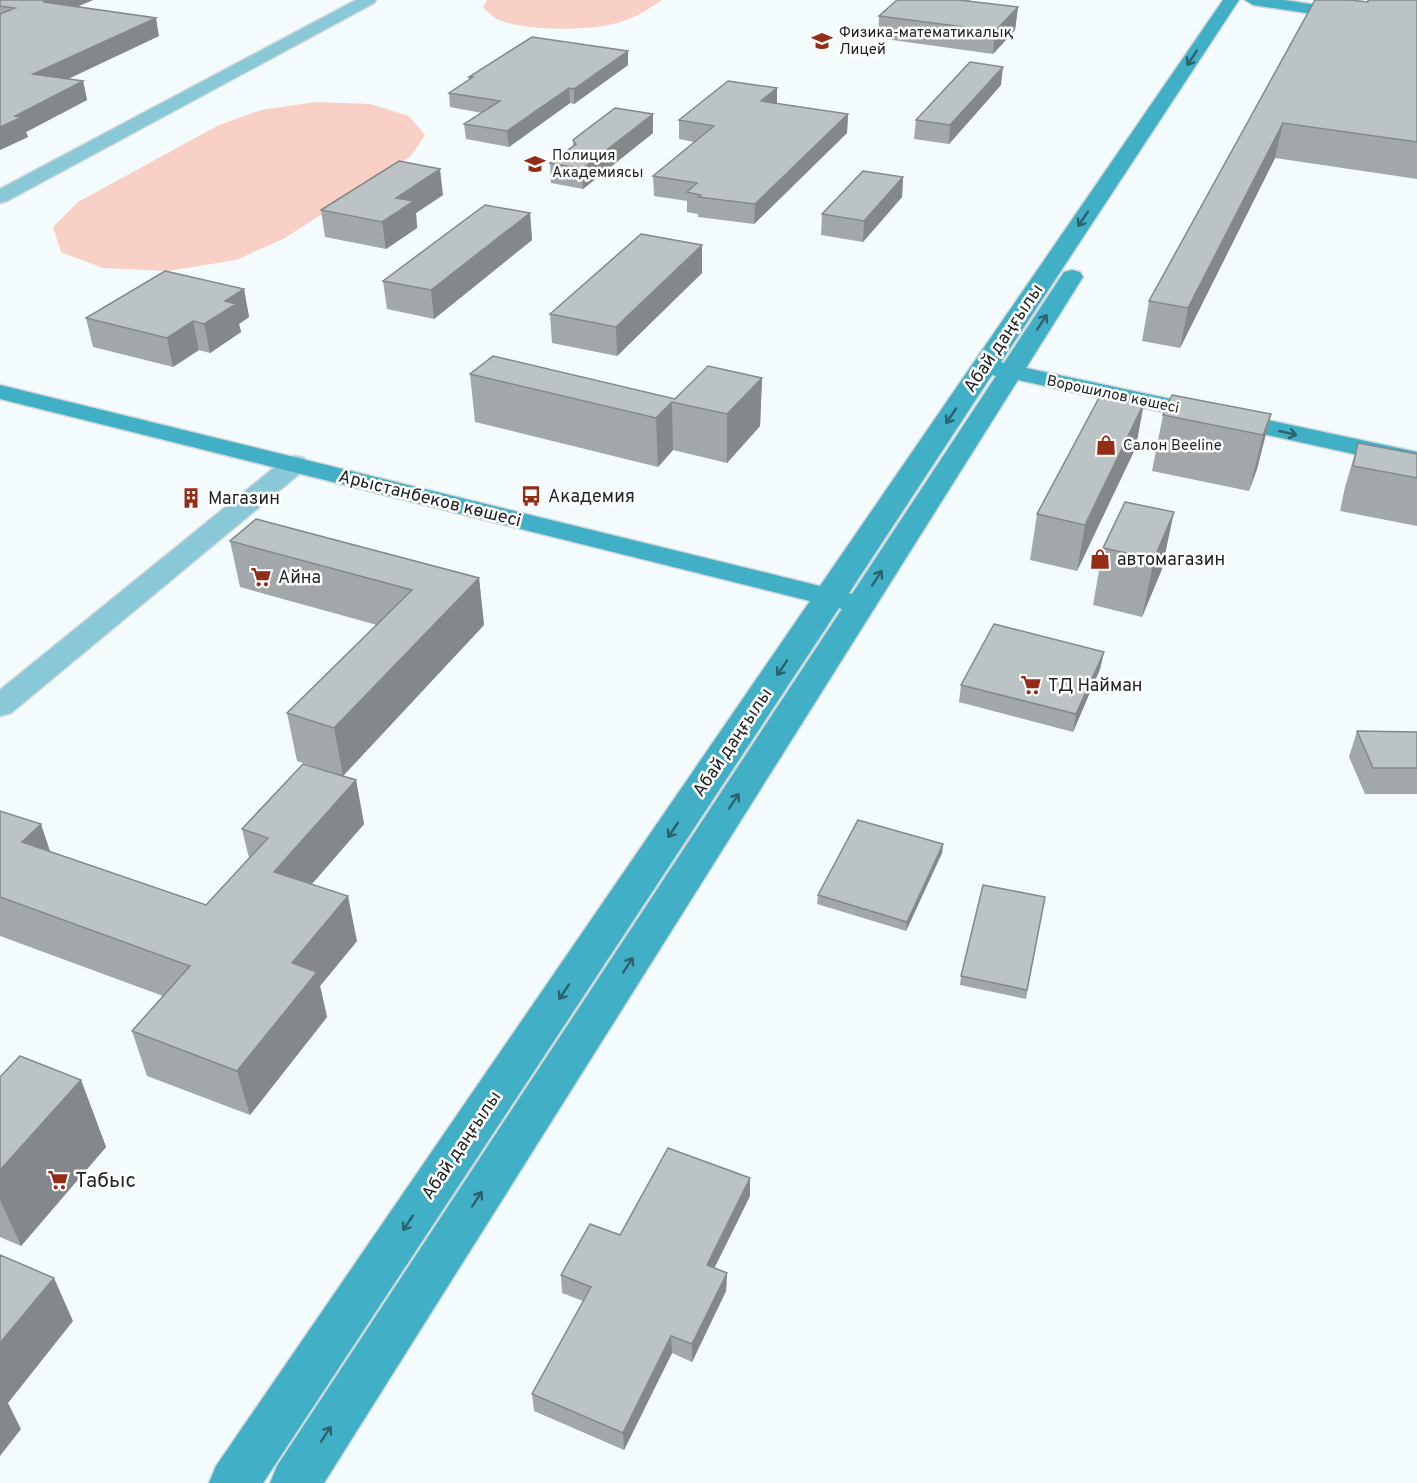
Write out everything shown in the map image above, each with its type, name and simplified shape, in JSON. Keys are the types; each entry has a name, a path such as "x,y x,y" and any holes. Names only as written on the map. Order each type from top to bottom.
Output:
{"main road":[{"name":"Абай даңғылы","path":"295,1483 860,605 998,368 1231,0"},
{"path":"1145,163 1251,0 1417,25"},
{"name":"Абай даңғылы","path":"234,1483 829,597 998,368 1081,262"},
{"name":"Ворошилов көшесі","path":"998,368 1417,460"},
{"name":"Арыстанбеков көшесі","path":"0,392 860,605"}],"street":[{"path":"0,197 368,0"},
{"path":"0,706 295,464"}],"shaded area":[{"path":"487,0 662,0 621,22 594,27 559,29 523,26 497,19 483,7"},
{"path":"316,102 370,104 409,116 425,135 411,156 285,238 236,260 168,271 103,268 61,252 53,227 78,202 217,126 261,110"}],"building":[{"path":"0,0 47,0 44,2 156,18 33,74 83,81 15,116 22,117 0,127 0,14 15,8 0,6"},
{"path":"897,0 959,0 1018,7 995,31 879,16"},
{"path":"1315,0 1368,2 1368,0 1417,0 1417,142 1283,123 1188,308 1149,301"},
{"path":"532,37 628,51 574,89 569,88 507,131 464,124 500,101 449,93 473,77 469,77"},
{"path":"970,62 1003,67 950,125 916,120"},
{"path":"728,81 777,88 761,101 848,114 755,204 698,197 701,195 687,192 697,183 653,176 714,126 679,120"},
{"path":"615,108 653,114 582,169 550,163 576,144 573,140"},
{"path":"399,161 440,169 396,198 414,201 382,222 321,210"},
{"path":"863,171 903,177 864,221 822,214"},
{"path":"485,205 530,213 431,290 383,281"},
{"path":"641,234 702,245 616,327 550,314"},
{"path":"165,271 244,289 225,301 236,304 204,324 193,321 167,338 86,318"},
{"path":"493,356 675,399 708,366 762,378 727,414 672,402 656,418 470,374"},
{"path":"1101,394 1144,403 1085,525 1037,514"},
{"path":"1172,395 1271,414 1263,435 1163,415"},
{"path":"1358,443 1417,454 1417,478 1353,466"},
{"path":"1125,502 1174,512 1154,559 1103,548"},
{"path":"256,519 479,578 334,728 287,713 412,590 230,541"},
{"name":"ТД Найман","path":"994,624 1104,652 1076,714 961,685"},
{"path":"1357,731 1417,732 1417,768 1373,768"},
{"path":"303,764 356,780 274,872 348,896 292,963 317,972 237,1071 132,1031 190,966 0,897 0,811 41,824 22,842 206,905 268,838 242,829"},
{"path":"858,820 943,844 907,922 818,895"},
{"path":"983,885 1045,897 1027,990 961,976"},
{"path":"20,1056 81,1080 0,1170 0,1077"},
{"path":"668,1148 750,1178 707,1265 727,1273 692,1344 671,1336 623,1433 532,1394 591,1287 561,1275 590,1224 620,1235"},
{"path":"0,1255 54,1278 0,1343"}],"place":[{"name":"Физика-математикалық Лицей","path":"822,41"},
{"name":"Полиция Академиясы","path":"535,164"},
{"name":"Cалон Beeline","path":"1106,445"},
{"name":"Академия","path":"531,496"},
{"name":"Магазин","path":"191,498"},
{"name":"автомагазин","path":"1100,559"},
{"name":"Айна","path":"261,577"},
{"name":"ТД Найман","path":"1031,685"},
{"name":"Табыс","path":"58,1180"}]}
